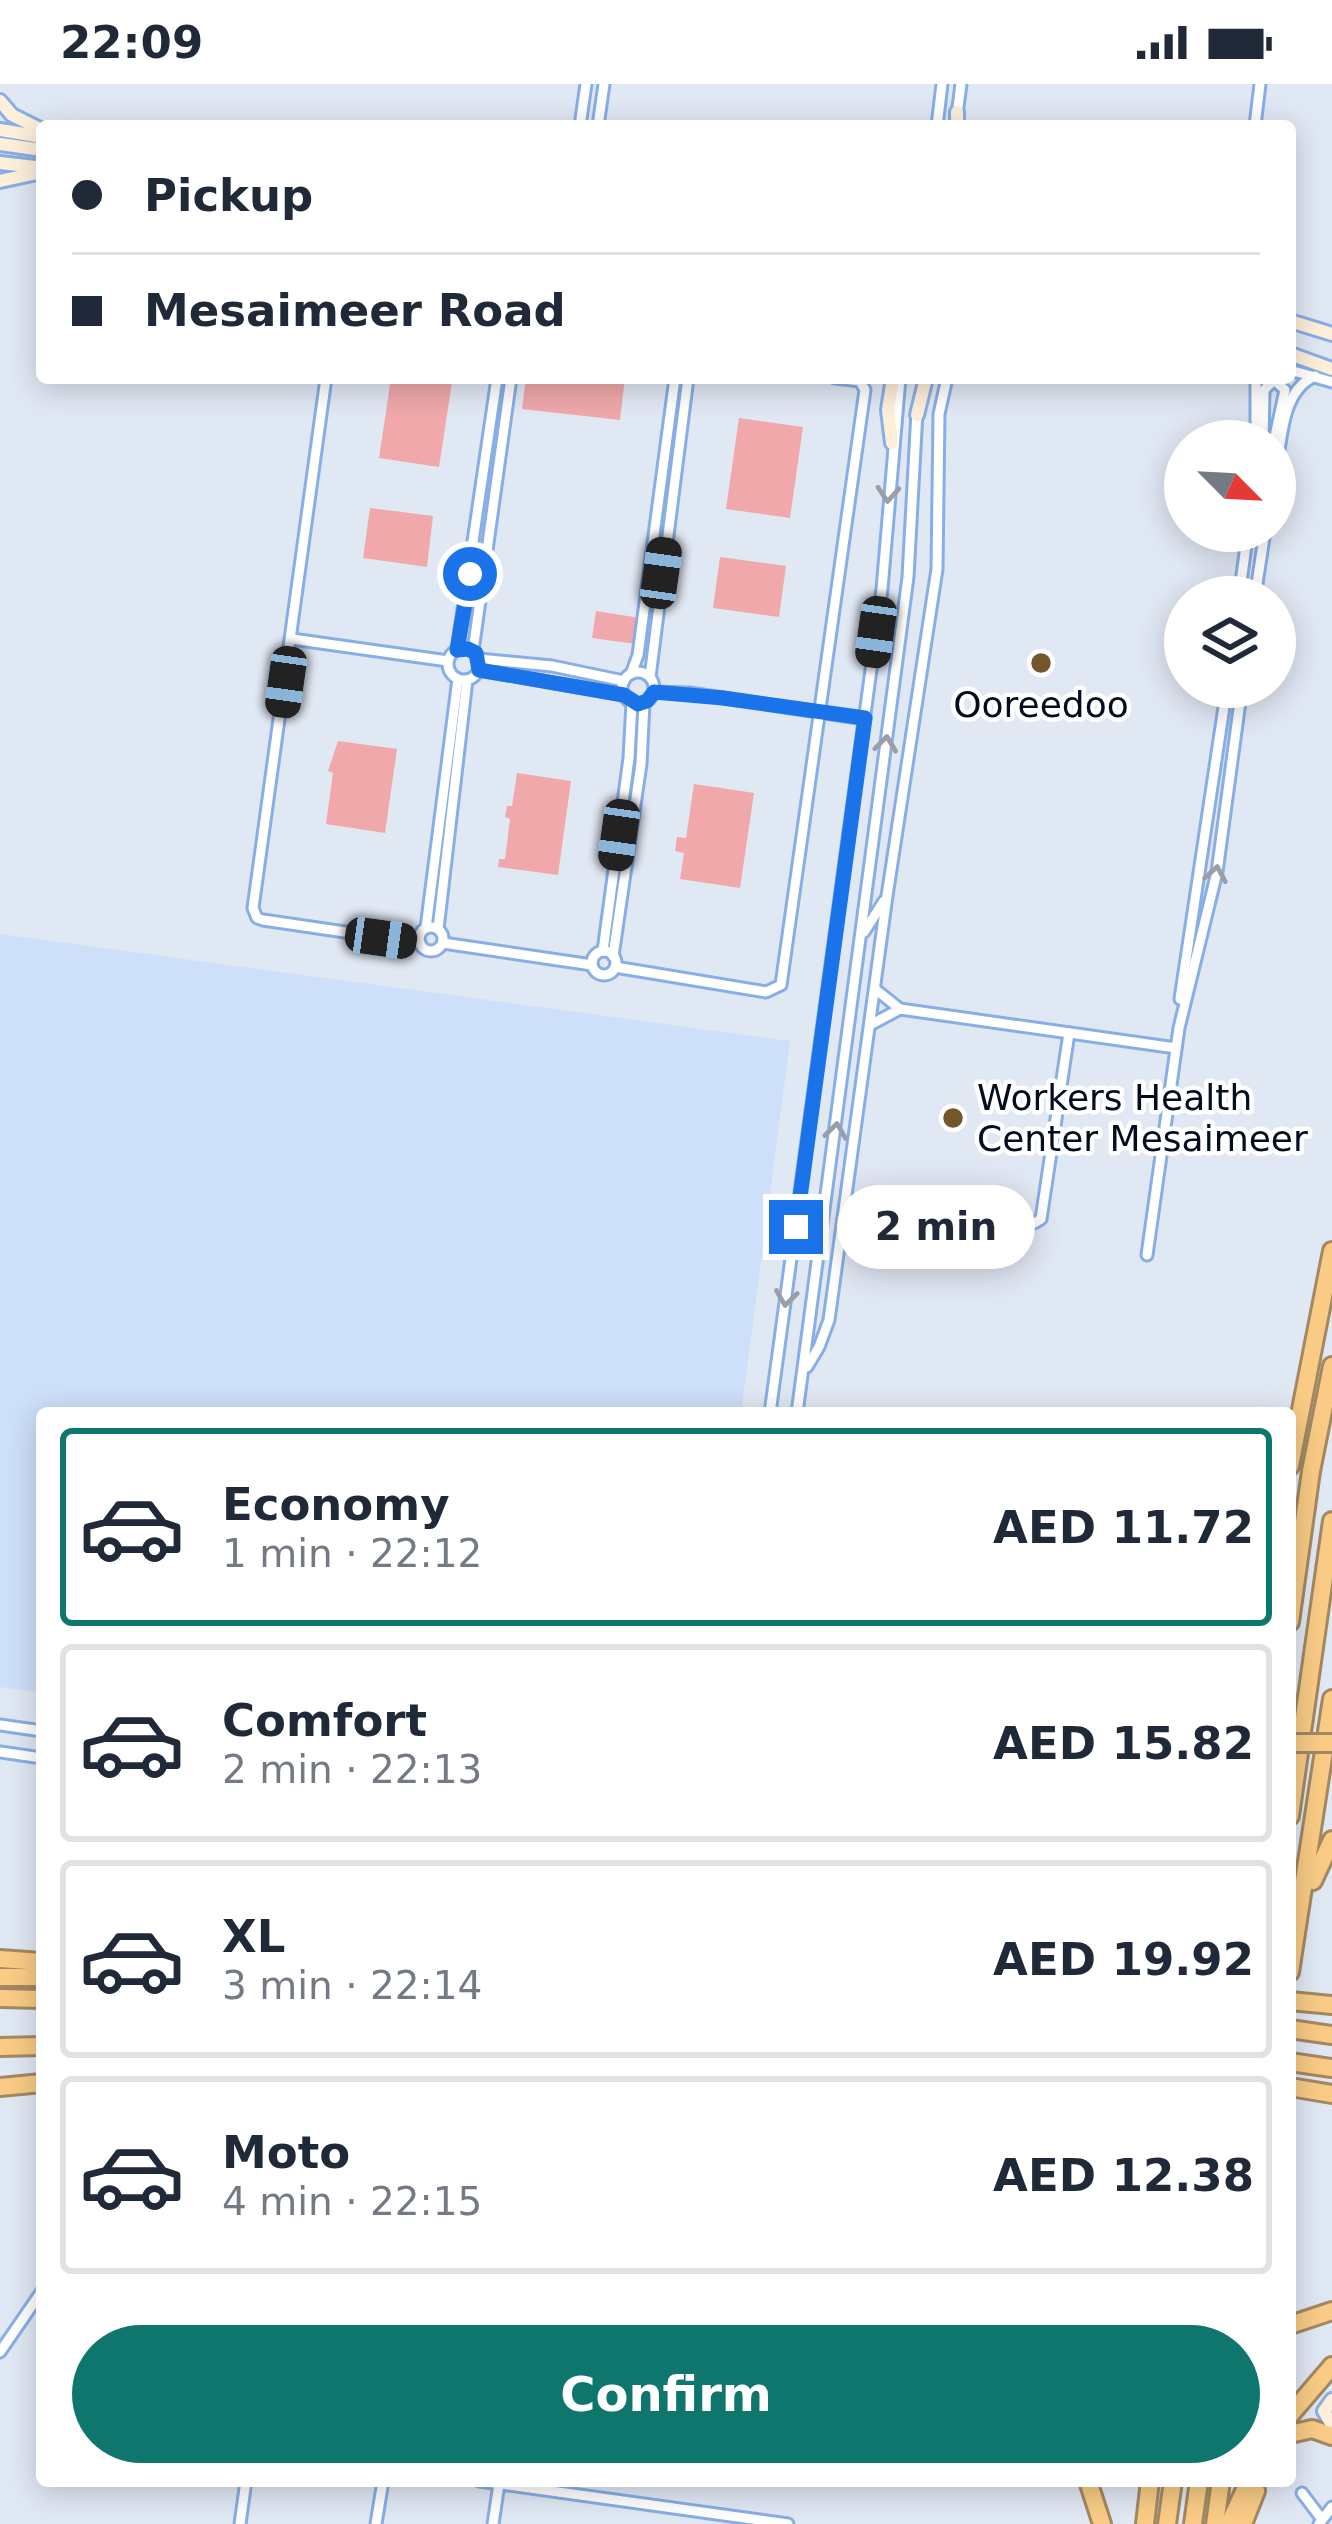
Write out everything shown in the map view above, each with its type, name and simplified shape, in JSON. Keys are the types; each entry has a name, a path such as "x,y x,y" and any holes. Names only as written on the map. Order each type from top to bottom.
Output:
{"highway":[{"path":"1296,1431 1332,1251"},
{"path":"1295,1407 1307,1366"},
{"path":"1296,1579 1332,1366"},
{"path":"1296,1774 1332,1521"},
{"path":"1296,1935 1332,1699"},
{"path":"1296,1743 1332,1743"},
{"path":"1296,1949 1311,1886 1332,1840"},
{"path":"0,1959 36,1961"},
{"path":"0,1977 36,1977"},
{"path":"0,1997 36,1999"},
{"path":"1296,2002 1327,2006"},
{"path":"1296,2031 1332,2035"},
{"path":"0,2047 36,2046"},
{"path":"1296,2063 1332,2068"},
{"path":"0,2075 36,2078"},
{"path":"0,2087 36,2080"},
{"path":"1296,2088 1332,2094"},
{"path":"1296,2322 1332,2311"},
{"path":"1296,2408 1332,2366"},
{"path":"1296,2433 1312,2429 1332,2436"},
{"path":"1090,2487 1102,2524"},
{"path":"1145,2524 1149,2487"},
{"path":"1167,2524 1172,2487"},
{"path":"1193,2524 1197,2487"},
{"path":"1215,2524 1220,2487"},
{"path":"1228,2524 1247,2487"},
{"path":"1243,2524 1258,2487"}],"street":[{"path":"581,120 586,84"},
{"path":"599,120 604,84"},
{"path":"938,120 942,84"},
{"path":"956,120 961,84"},
{"path":"1256,120 1260,84"},
{"path":"0,100 12,115 36,130"},
{"path":"0,130 36,133"},
{"path":"0,144 36,149"},
{"path":"0,163 36,169"},
{"path":"0,181 36,172"},
{"path":"1296,323 1332,334"},
{"path":"1296,356 1332,366"},
{"path":"1296,371 1332,382"},
{"path":"1286,420 1291,396 1315,376"},
{"path":"325,384 253,908 263,920 420,943 434,951 443,943"},
{"path":"462,680 449,670 448,661 457,650 464,625 496,384"},
{"path":"420,943 462,680 477,660 510,384"},
{"path":"443,943 592,965 602,975 610,958 641,764 628,678 638,655 674,384"},
{"path":"654,692 650,676 687,384"},
{"path":"592,965 594,956 766,992 781,985 865,390 862,384"},
{"path":"771,1407 882,589 892,443 888,410 895,384"},
{"path":"798,1407 908,578 921,384"},
{"path":"803,1371 827,1330 843,1220 937,569 940,414 946,384"},
{"path":"1256,384 1258,420"},
{"path":"1261,420 1264,390 1270,384"},
{"path":"1278,384 1285,390 1279,420"},
{"path":"292,639 448,661"},
{"path":"457,650 477,660 633,700 654,692 865,718"},
{"path":"477,660 628,678 640,672 650,676"},
{"path":"443,943 438,929 462,680"},
{"path":"1179,1028 1224,708"},
{"path":"1147,1255 1179,1028 1217,872 1239,708"},
{"path":"862,937 887,896"},
{"path":"426,928 438,929"},
{"path":"875,989 899,1009 1176,1048"},
{"path":"870,1025 899,1009"},
{"path":"849,1031 863,1070"},
{"path":"843,1220 868,1212 1016,1231 1041,1220 1069,1033"},
{"path":"846,1195 868,1212"},
{"path":"0,1725 36,1730"},
{"path":"0,1752 36,1757"},
{"path":"0,2352 36,2300"},
{"path":"1332,2399 1324,2410 1332,2425"},
{"path":"240,2524 245,2487"},
{"path":"376,2524 381,2487"},
{"path":"493,2524 499,2487"},
{"path":"521,2487 788,2524"},
{"path":"1302,2493 1320,2521 1332,2507"}],"shaded area":[{"path":"390,384 452,384 439,467 379,458"},
{"path":"525,384 624,384 620,420 522,409"},
{"path":"739,418 803,427 790,518 726,509"},
{"path":"370,508 433,516 427,567 363,558"},
{"path":"720,557 786,566 779,617 713,608"},
{"path":"596,611 640,618 636,644 592,638"},
{"path":"338,741 397,749 385,833 326,824 333,773 328,771"},
{"path":"517,773 571,781 558,875 498,867 499,859 505,859 510,819 505,817 507,806 512,806"},
{"path":"694,784 754,793 740,888 680,879 684,853 675,851 677,837 686,838"},
{"path":"0,934 790,1041 742,1407 36,1407 36,1692 0,1687"}],"place":[{"name":"Ooreedoo","path":"1041,663"},
{"name":"Workers Health Center Mesaimeer","path":"953,1118"}],"route":[{"path":"470,574 457,650 476,653 479,670 624,695 638,704 654,692 690,693 865,718 796,1227"}]}
